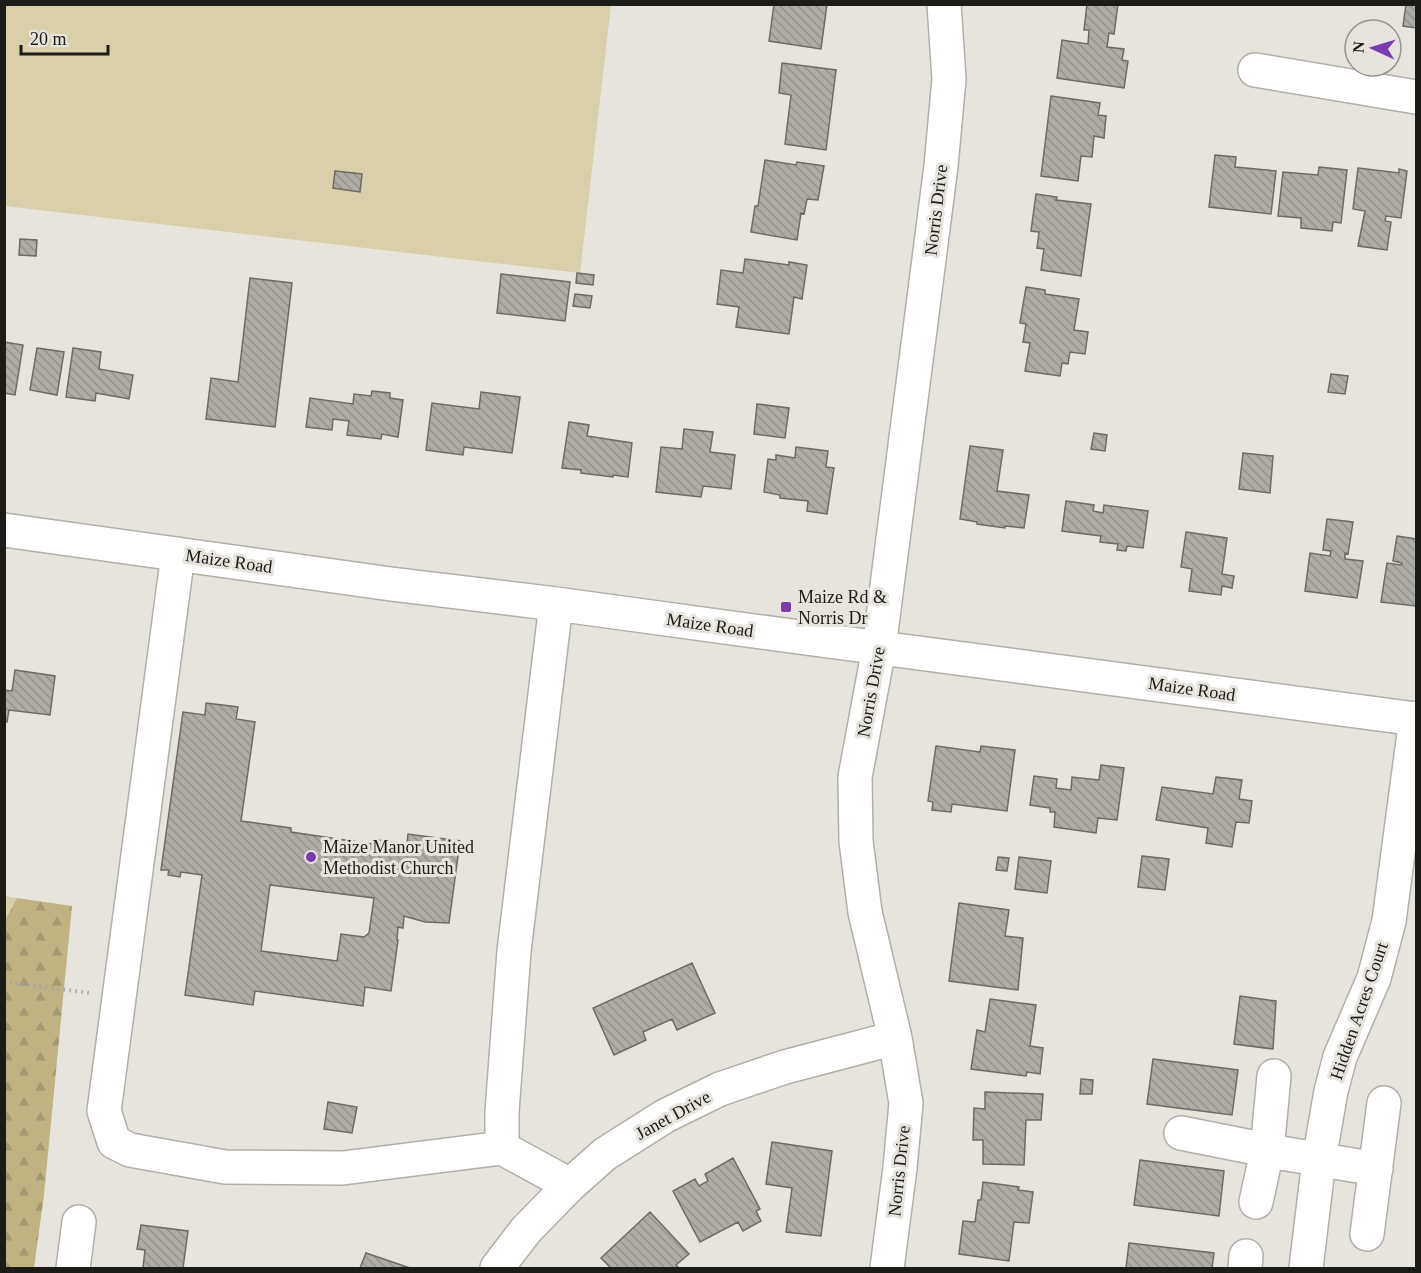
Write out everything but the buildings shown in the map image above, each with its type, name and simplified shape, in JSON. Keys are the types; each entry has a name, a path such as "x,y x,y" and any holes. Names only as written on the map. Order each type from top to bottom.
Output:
{"street":[{"name":"Norris Drive","path":"887,1269 906,1103 895,1038 865,912 856,841 855,777 879,648 941,166 948,79 944,4"},
{"path":"1255,70 1416,97"},
{"name":"Maize Road","path":"4,530 391,584 1416,718"},
{"path":"178,554 104,1111 114,1142 130,1150 225,1167 343,1168 502,1148 570,1185"},
{"path":"502,1148 502,1112 514,951 556,604"},
{"name":"Hidden Acres Court","path":"1306,1269 1319,1160 1331,1091 1341,1057 1374,978 1389,921 1416,718"},
{"name":"Janet Drive","path":"497,1269 526,1230 570,1185 605,1154 665,1116 720,1089 785,1067 895,1038"},
{"path":"1256,1202 1267,1151 1274,1076"},
{"path":"1366,1234 1384,1103"},
{"path":"1181,1133 1267,1151 1376,1168"},
{"path":"73,1269 79,1222"}],"path":[{"path":"4,982 119,997"}],"shaded area":[{"path":"5,5 611,5 580,273 5,206"},
{"path":"5,896 17,898 5,920"}],"green space":[{"path":"17,898 72,906 44,1195 34,1268 4,1268 5,920"}],"place":[{"name":"Maize Rd & Norris Dr","path":"786,607"},
{"name":"Maize Manor United Methodist Church","path":"311,857"}]}
